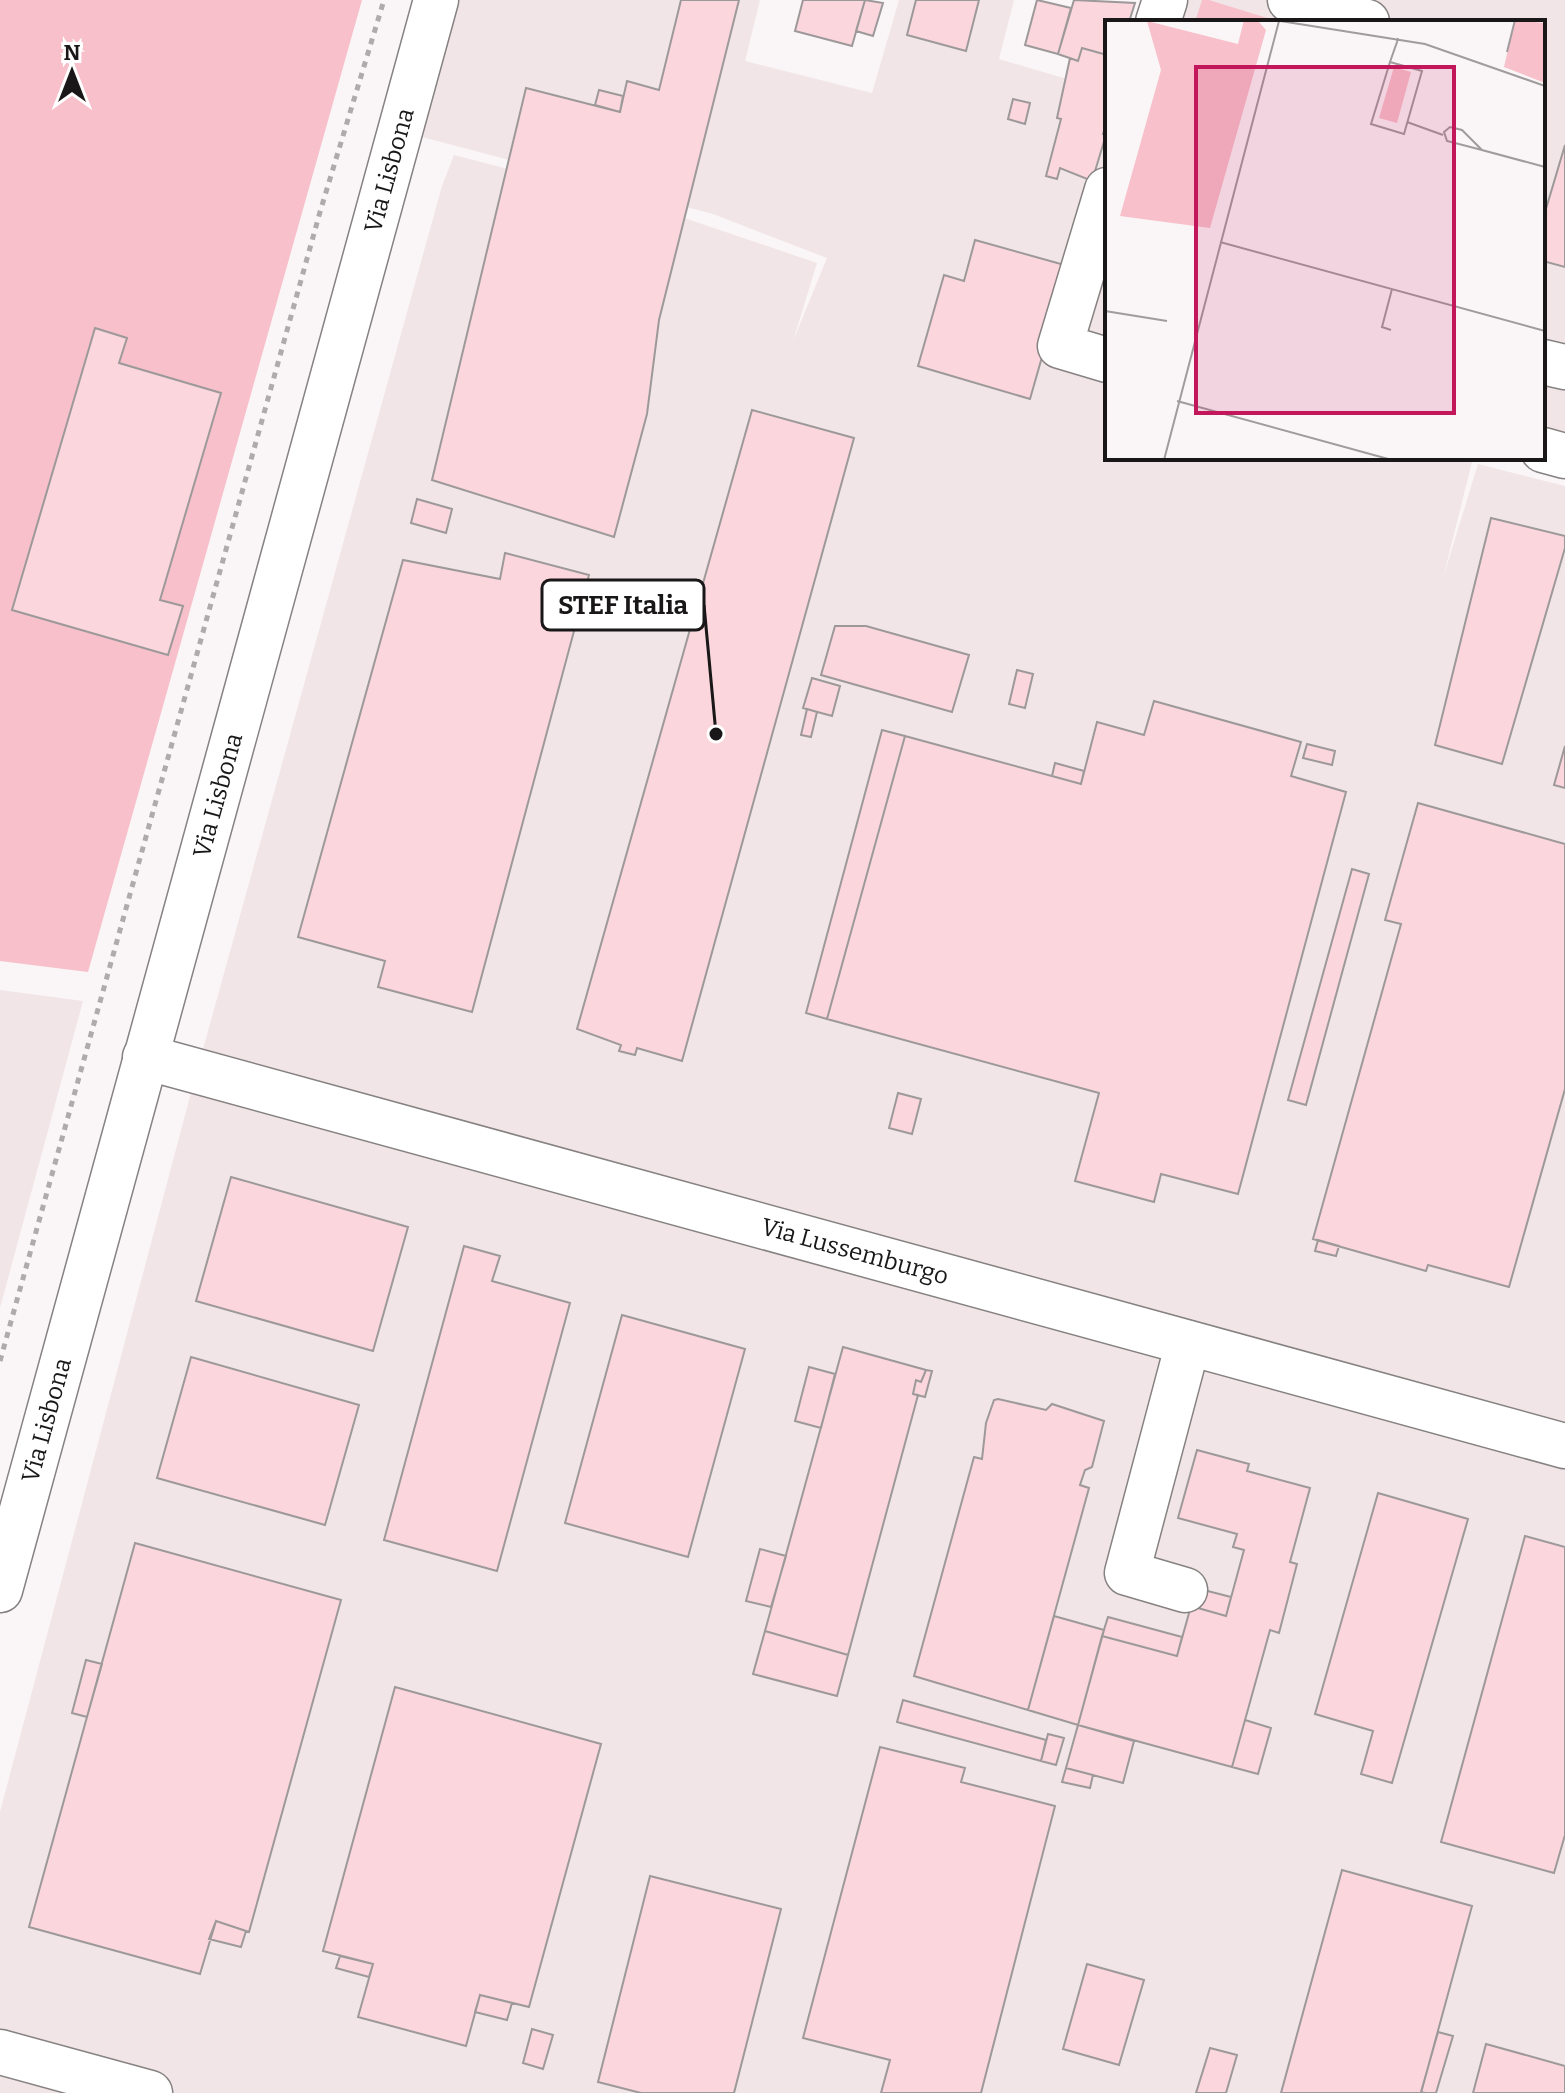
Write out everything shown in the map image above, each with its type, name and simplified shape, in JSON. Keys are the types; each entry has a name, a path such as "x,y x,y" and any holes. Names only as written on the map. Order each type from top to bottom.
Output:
{"street":[{"name":"Via Lisbona","path":"0,1590 436,0"},
{"path":"1159,20 1165,0"},
{"path":"1290,0 1360,20"},
{"path":"1105,197 1060,346 1105,359"},
{"path":"1545,362 1565,367"},
{"path":"1545,451 1565,456"},
{"name":"Via Lussemburgo","path":"145,1057 1565,1446"},
{"path":"1185,1590 1127,1573 1188,1343"},
{"path":"0,2052 150,2093"}],"path":[{"path":"0,1361 320,212 384,0"}],"shaded area":[{"path":"0,0 362,0 88,972 0,961"},
{"path":"446,0 760,0 745,61 872,93 899,0 1014,0 999,59 1105,90 1105,460 1472,460 1443,578 1478,464 1565,486 1565,2093 0,2093 0,1812 192,1089 442,186 454,155 643,204 817,263 793,341 827,258 713,214 411,134"},
{"path":"1171,0 1565,0 1565,471 1521,460 1545,460 1545,20 1165,20"},
{"path":"1202,0 1209,0 1274,20 1196,20"},
{"path":"0,990 83,1001 0,1308"}],"building":[{"path":"681,0 739,0 659,320 647,414 614,537 432,480 526,88 620,112 627,81 659,90"},
{"path":"803,0 865,0 852,46 795,31"},
{"path":"865,0 883,3 873,36 856,31"},
{"path":"916,0 979,0 966,51 907,35"},
{"path":"1037,0 1071,8 1058,54 1025,45"},
{"path":"1074,0 1135,3 1130,20 1105,20 1105,54 1082,48 1078,61 1058,54"},
{"path":"1082,48 1105,54 1105,138 1092,181 1060,168 1057,179 1046,176 1061,119 1057,118 1070,58 1078,61"},
{"path":"599,90 623,96 620,112 595,105"},
{"path":"1013,99 1030,103 1025,124 1008,119"},
{"path":"1565,145 1565,267 1545,262 1545,212"},
{"path":"975,240 1068,266 1030,399 918,366 944,275 964,281"},
{"path":"95,328 127,338 119,363 221,393 160,600 183,606 168,655 12,610"},
{"path":"752,410 854,438 682,1061 637,1048 635,1055 619,1051 621,1045 577,1029"},
{"path":"417,499 452,509 446,533 411,523"},
{"path":"1491,518 1565,536 1565,548 1502,764 1435,745"},
{"path":"505,553 589,575 472,1012 378,987 385,961 298,937 403,560 500,579"},
{"path":"835,626 866,626 969,655 952,712 821,675"},
{"path":"1017,670 1033,674 1025,708 1009,704"},
{"path":"812,678 840,686 832,716 803,708"},
{"path":"1154,701 1301,742 1291,776 1346,792 1238,1194 1161,1174 1154,1202 1075,1181 1099,1093 827,1019 905,736 1081,784 1097,722 1144,735"},
{"path":"807,709 817,712 811,737 801,735"},
{"path":"882,730 905,736 827,1019 806,1013"},
{"path":"1307,744 1335,751 1332,765 1303,758"},
{"path":"1565,746 1565,788 1554,785"},
{"path":"1055,763 1084,771 1081,784 1052,776"},
{"path":"1418,803 1565,844 1565,1089 1509,1287 1428,1265 1426,1271 1313,1239 1401,924 1385,920"},
{"path":"1352,869 1369,874 1306,1105 1288,1100"},
{"path":"898,1093 921,1099 912,1134 889,1128"},
{"path":"231,1177 408,1227 373,1351 196,1301"},
{"path":"1318,1240 1339,1246 1336,1256 1315,1251"},
{"path":"464,1246 500,1256 492,1281 570,1303 497,1571 384,1540"},
{"path":"622,1315 745,1349 688,1557 565,1523"},
{"path":"843,1347 926,1370 921,1382 916,1380 913,1394 918,1395 848,1655 765,1631"},
{"path":"191,1357 359,1405 325,1525 157,1478"},
{"path":"809,1367 835,1374 821,1428 795,1421"},
{"path":"926,1370 932,1371 925,1397 913,1394 916,1380 921,1382"},
{"path":"994,1400 1046,1410 1052,1404 1104,1421 1092,1467 1085,1470 1080,1485 1089,1488 1028,1710 914,1676 974,1457 982,1459 986,1423"},
{"path":"1197,1450 1249,1464 1247,1471 1310,1488 1290,1562 1297,1564 1279,1633 1270,1630 1232,1767 1078,1725 1102,1636 1177,1656 1191,1606 1226,1616 1244,1550 1233,1547 1237,1534 1178,1518"},
{"path":"1378,1493 1468,1519 1392,1783 1361,1774 1373,1731 1315,1714"},
{"path":"1525,1536 1565,1547 1565,1835 1554,1873 1441,1842"},
{"path":"135,1543 341,1600 249,1932 216,1921 200,1974 29,1927"},
{"path":"760,1549 786,1556 771,1607 746,1601"},
{"path":"1196,1588 1231,1597 1226,1616 1191,1606"},
{"path":"1054,1616 1104,1630 1078,1725 1028,1710"},
{"path":"1108,1617 1182,1637 1177,1656 1102,1636"},
{"path":"765,1631 848,1655 837,1696 753,1674"},
{"path":"86,1660 102,1664 87,1717 72,1713"},
{"path":"395,1687 601,1744 529,2007 480,1995 466,2046 358,2017 373,1964 323,1951"},
{"path":"903,1700 1046,1740 1041,1761 897,1722"},
{"path":"1245,1720 1271,1728 1258,1774 1232,1767"},
{"path":"1078,1725 1134,1741 1123,1783 1066,1768"},
{"path":"1048,1734 1064,1738 1056,1765 1041,1761"},
{"path":"880,1747 965,1768 961,1782 1055,1806 981,2093 881,2093 890,2060 803,2038"},
{"path":"1066,1768 1093,1775 1090,1788 1062,1782"},
{"path":"1342,1870 1472,1906 1421,2093 1281,2093"},
{"path":"650,1876 781,1909 734,2093 641,2093 598,2082"},
{"path":"216,1921 246,1931 241,1947 209,1939"},
{"path":"340,1956 373,1964 369,1977 336,1968"},
{"path":"1087,1964 1144,1980 1119,2065 1063,2049"},
{"path":"480,1995 512,2003 507,2020 475,2012"},
{"path":"532,2029 553,2035 543,2069 523,2063"},
{"path":"1438,2032 1453,2036 1436,2093 1425,2093 1421,2092"},
{"path":"1486,2044 1565,2066 1565,2093 1473,2093"},
{"path":"1210,2048 1237,2055 1226,2093 1196,2093"}],"place":[{"name":"STEF Italia","path":"716,734"}]}
